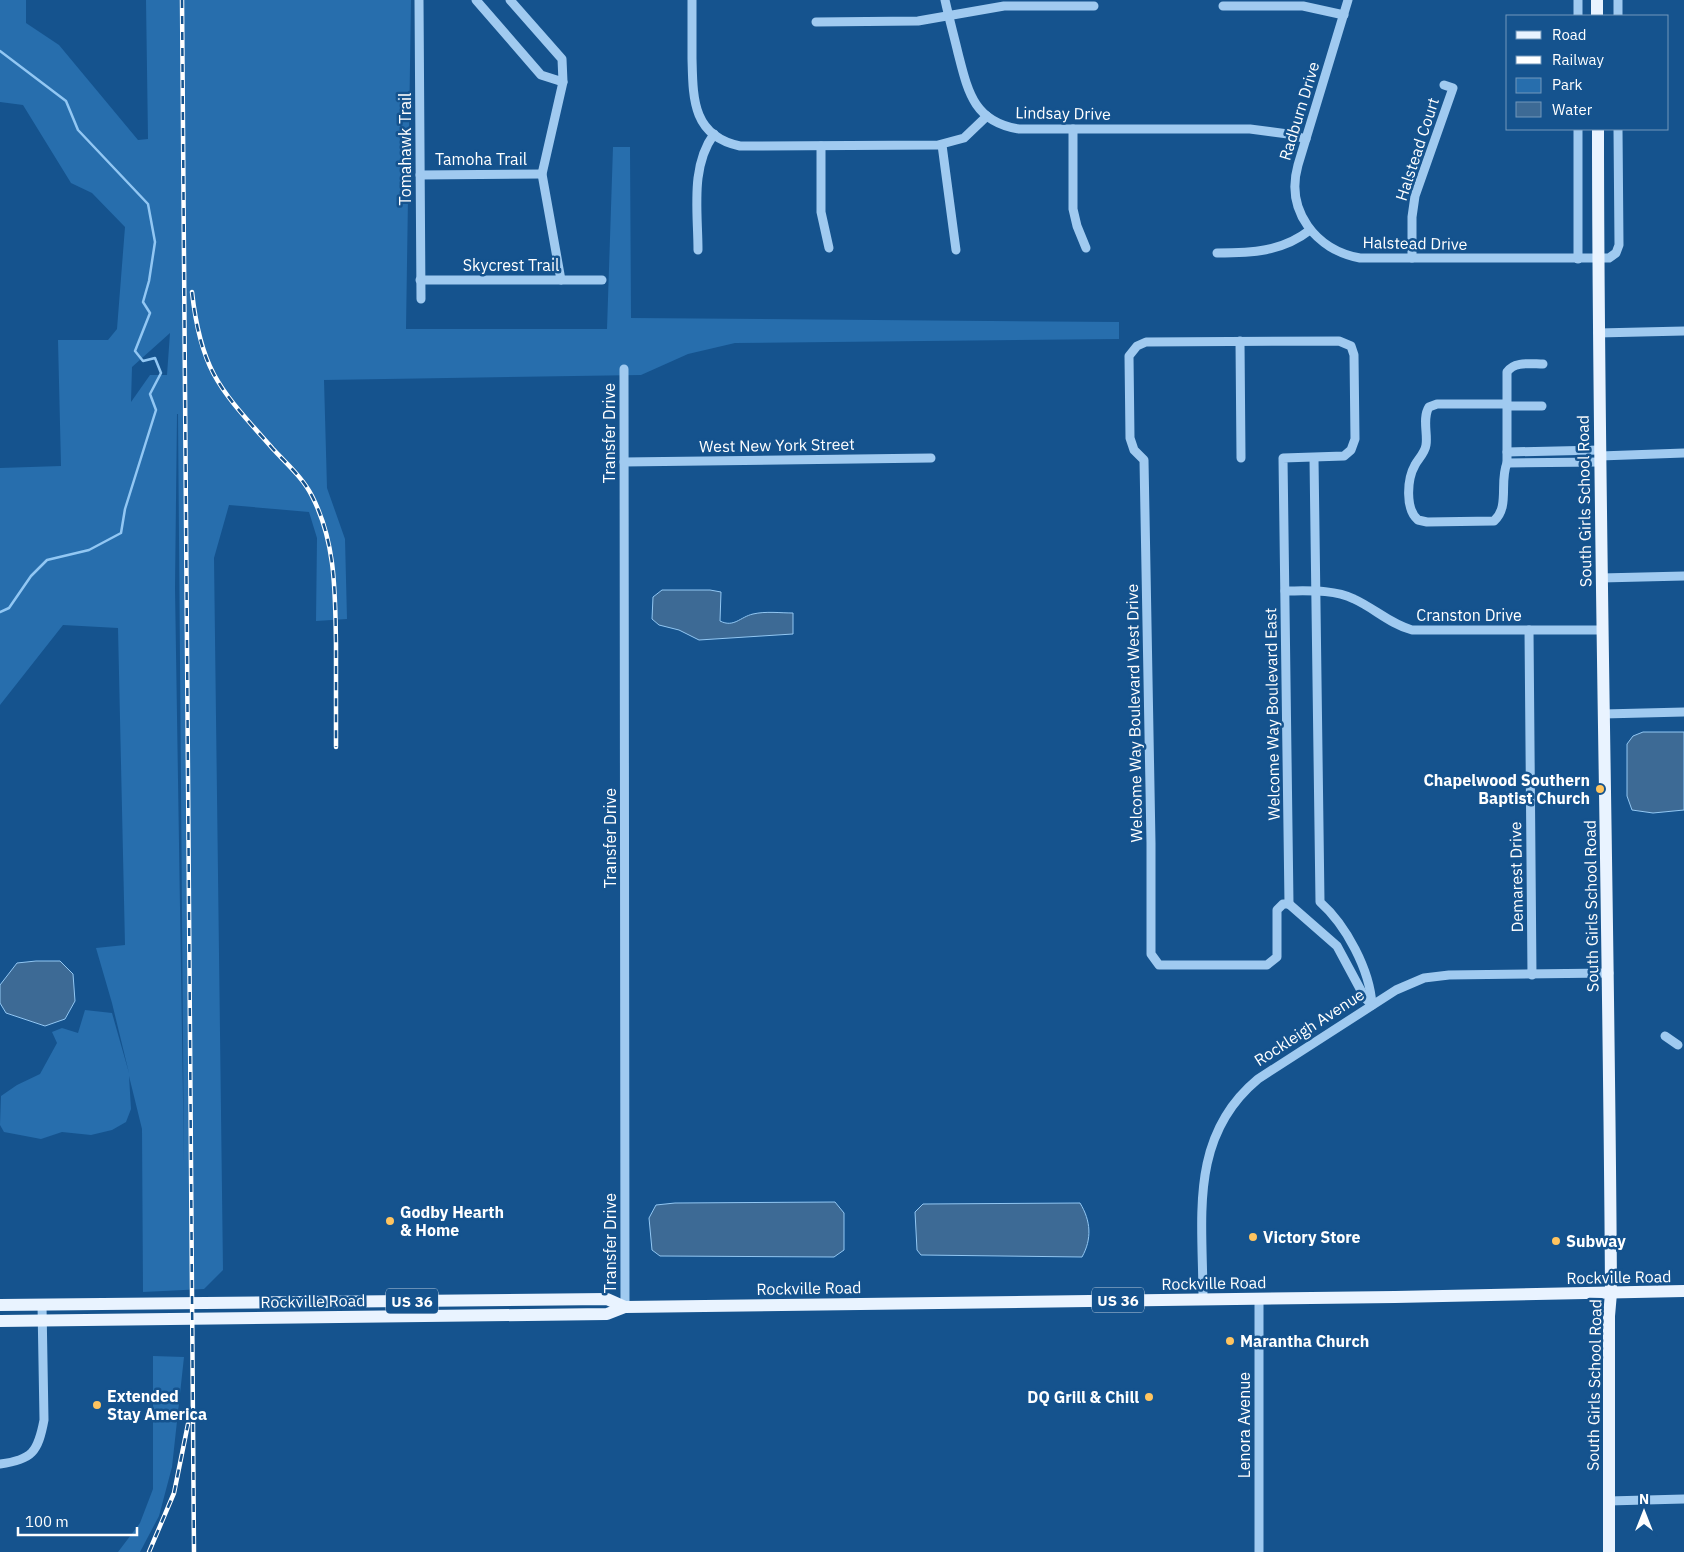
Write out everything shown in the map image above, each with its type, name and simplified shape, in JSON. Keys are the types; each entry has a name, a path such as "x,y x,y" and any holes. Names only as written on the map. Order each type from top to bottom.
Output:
{"main road":[{"path":"1598,0 1598,15"},
{"name":"South Girls School Road","path":"1598,130 1602,714 1609,973 1611,1293 1609,1316 1609,1552"},
{"name":"Rockville Road","path":"0,1306 606,1299 625,1306 1684,1291"},
{"name":"Rockville Road","path":"0,1321 607,1314 625,1306"}],"street":[{"name":"Tomahawk Trail","path":"420,0 421,299"},
{"path":"476,0 541,75 562,82"},
{"path":"510,0 562,59 562,82 542,174 561,280"},
{"path":"692,0 694,102 701,120 714,134 723,140 740,146 942,145 964,138 987,116 976,105 968,89 945,0"},
{"name":"Radburn Drive","path":"1310,230 1300,213 1295,191 1296,172 1348,0"},
{"path":"1578,0 1578,15"},
{"path":"1618,0 1618,15"},
{"path":"816,22 911,22 1004,6 1094,6"},
{"path":"1222,6 1303,6 1344,16"},
{"name":"Halstead Court","path":"1412,258 1414,199 1453,88 1444,85"},
{"name":"Lindsay Drive","path":"987,116 1000,124 1019,129 1250,129 1288,134 1306,139"},
{"path":"1073,129 1074,215 1086,248"},
{"path":"1578,130 1578,259"},
{"path":"1598,259 1609,258 1615,255 1618,247 1618,130"},
{"path":"698,250 698,167 702,153 714,134"},
{"path":"942,145 956,250"},
{"path":"820,146 821,212 829,248"},
{"name":"Tamoha Trail","path":"420,175 542,174"},
{"path":"1217,253 1245,253 1271,250 1285,245 1310,230"},
{"name":"Halstead Drive","path":"1310,230 1326,245 1349,256 1598,259"},
{"name":"Skycrest Trail","path":"420,280 602,280"},
{"path":"1598,333 1684,331"},
{"path":"1241,458 1240,341 1339,341 1351,346 1354,355 1355,442 1345,455 1314,458 1320,902 1352,943 1371,994 1372,1005"},
{"name":"Welcome Way Boulevard West Drive","path":"1240,341 1146,342 1134,348 1128,362 1130,436 1134,450 1144,460 1151,843 1151,954 1157,964 1164,966 1267,965 1274,961 1277,953 1277,912 1282,904 1289,904"},
{"path":"1542,406 1507,405 1437,404 1429,407 1426,415 1426,446 1411,472 1410,509 1418,520 1427,522 1494,521 1503,508 1503,473 1507,463 1507,405 1507,372 1510,367 1517,364 1543,364"},
{"name":"Transfer Drive","path":"624,369 625,1306"},
{"path":"1507,452 1600,456"},
{"path":"1507,463 1600,456 1684,453"},
{"name":"West New York Street","path":"624,462 931,458"},
{"name":"Welcome Way Boulevard East","path":"1289,904 1284,458 1314,458"},
{"path":"1601,578 1684,576"},
{"name":"Cranston Drive","path":"1285,591 1316,591 1354,598 1399,627 1412,630 1602,630"},
{"name":"Demarest Drive","path":"1529,630 1532,975"},
{"path":"1602,714 1684,712"},
{"path":"1289,904 1337,946 1364,998 1372,1005"},
{"name":"Rockleigh Avenue","path":"1203,1299 1203,1180 1210,1148 1220,1124 1236,1099 1258,1079 1406,984 1424,978 1449,975 1609,973"},
{"path":"1665,1036 1678,1046"},
{"name":"Lenora Avenue","path":"1259,1298 1259,1552"},
{"path":"0,1464 22,1461 35,1449 41,1437 44,1420 42,1305"},
{"path":"1608,1501 1684,1498"}],"green space":[{"path":"0,0 26,0 26,23 59,45 138,140 148,139 146,0 411,0 406,329 607,329 613,147 630,147 631,318 1119,322 1119,339 735,343 688,354 641,375 324,380 327,488 345,539 347,619 316,621 317,538 309,512 229,505 214,558 223,1270 204,1289 143,1292 142,1129 129,1076 131,1109 126,1122 112,1130 91,1135 62,1132 41,1139 4,1132 0,1125 1,1096 17,1085 40,1074 57,1043 52,1032 62,1028 78,1033 85,1010 112,1013 129,1073 96,948 125,945 118,628 63,625 0,705 0,468 61,466 58,340 108,340 117,329 125,227 92,193 71,183 23,105 0,102","holes":["170,333 167,375 150,375 131,402 132,367","178,414 184,1163 175,588"]},
{"path":"153,1356 184,1357 172,1467 159,1516 140,1552 118,1552 140,1523 153,1489"}],"water":[{"path":"662,590 710,590 721,592 720,621 725,623 733,623 748,615 758,613 793,613 793,634 699,640 679,630 659,625 652,619 653,597"},
{"path":"1643,732 1684,732 1684,810 1653,813 1632,810 1627,796 1627,744 1633,736"},
{"path":"60,961 73,974 75,1001 65,1019 45,1026 6,1013 0,1003 0,985 17,963"},
{"path":"835,1202 844,1213 844,1250 834,1257 660,1256 652,1250 649,1218 656,1205 675,1203"},
{"path":"1080,1203 1086,1216 1089,1230 1089,1237 1082,1257 921,1255 917,1250 915,1212 923,1204"}],"waterway":[{"path":"0,51 66,101 78,130 148,204 155,242 149,281 143,302 150,313 135,351 143,361 155,358 161,373 150,394 156,410 125,509 121,533 89,550 47,560 31,576 9,608 0,612"}],"railway":[{"path":"182,0 194,1552"},
{"path":"192,292 201,342 216,379 240,411 304,483 312,496 326,532 333,568 335,606 336,747"},
{"path":"149,1552 174,1493 188,1424"}],"place":[{"name":"Chapelwood Southern Baptist Church","path":"1600,789"},
{"name":"Godby Hearth & Home","path":"390,1221"},
{"name":"Victory Store","path":"1253,1237"},
{"name":"Subway","path":"1556,1241"},
{"name":"Marantha Church","path":"1230,1341"},
{"name":"DQ Grill & Chill","path":"1149,1397"},
{"name":"Extended Stay America","path":"97,1405"}]}
